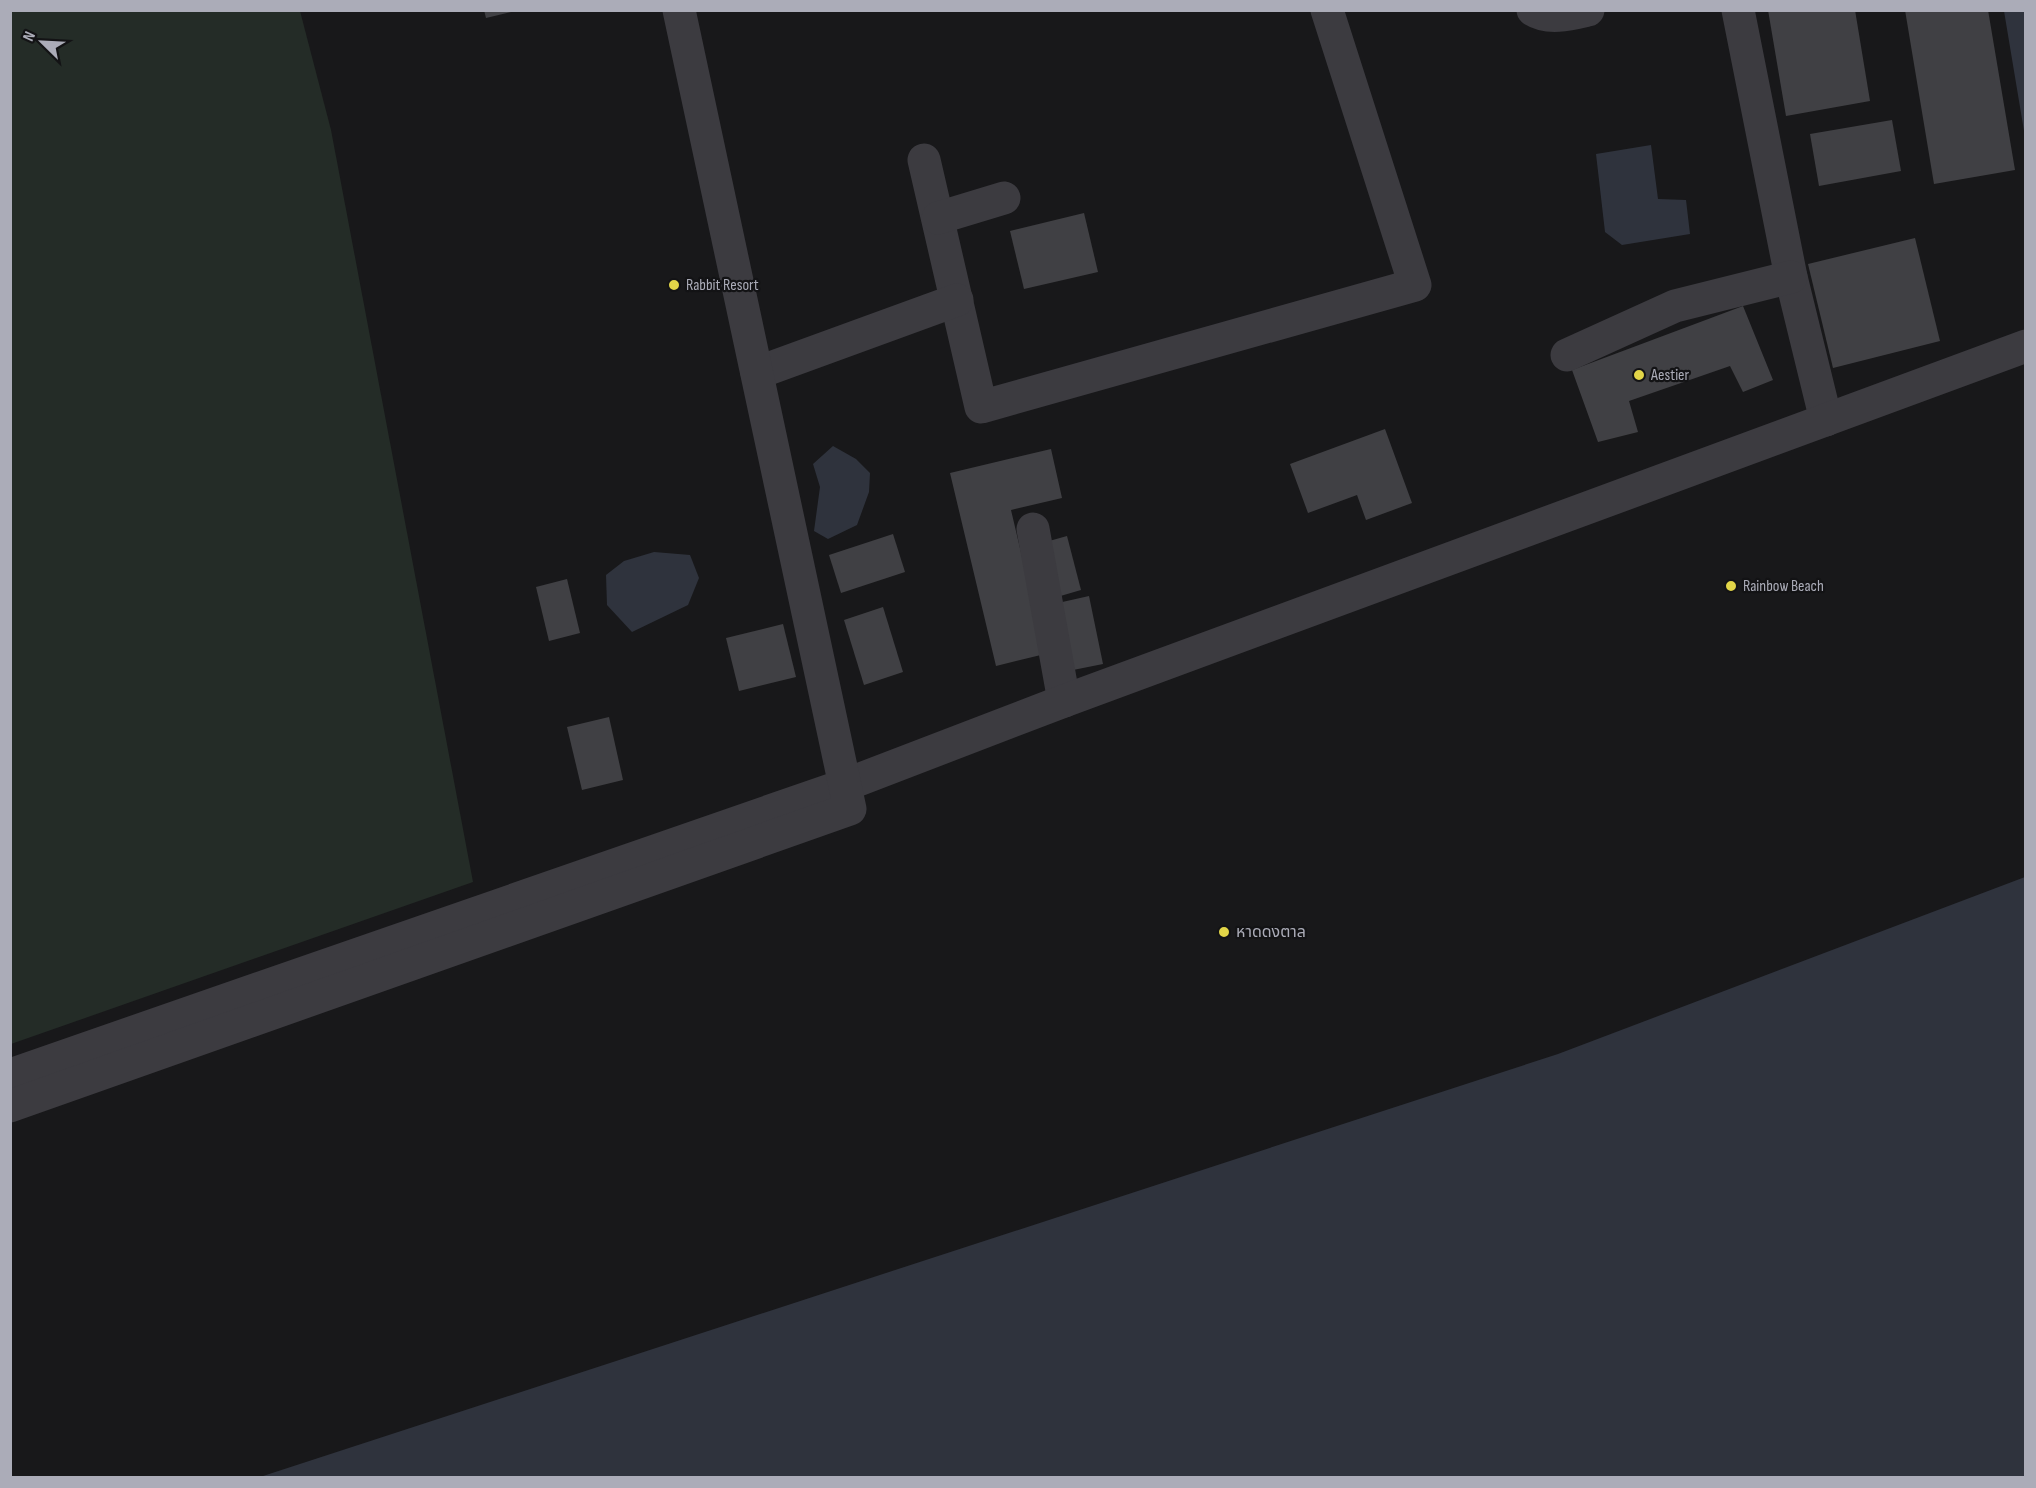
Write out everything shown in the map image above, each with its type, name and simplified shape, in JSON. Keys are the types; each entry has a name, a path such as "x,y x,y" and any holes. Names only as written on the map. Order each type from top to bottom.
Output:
{"street":[{"path":"679,10 847,797"},
{"path":"924,160 981,407 1415,285 1327,10"},
{"path":"1533,10 1539,14 1567,15 1588,10"},
{"path":"1738,10 1791,277 1826,420"},
{"path":"938,218 1004,198"},
{"path":"1566,355 1675,306 1791,277"},
{"path":"757,373 957,300"},
{"path":"10,1106 847,797 1064,701 2025,346"},
{"path":"1033,529 1064,701"},
{"path":"10,1075 847,797"}],"shaded area":[{"path":"10,11 300,11 331,130 473,882 11,1044"},
{"path":"2004,11 2025,11 2025,137"},
{"path":"1651,145 1658,199 1686,200 1690,234 1622,245 1605,232 1596,154"},
{"path":"833,446 856,459 870,473 869,492 857,525 828,539 814,531 820,487 813,464"},
{"path":"654,552 690,555 699,578 688,605 632,632 607,605 606,575 624,561"},
{"path":"2025,877 2025,1477 260,1477 1558,1054"}],"building":[{"path":"484,10 515,10 515,11 486,18"},
{"path":"1768,10 1855,10 1870,101 1786,116"},
{"path":"1905,10 1988,10 2015,170 1934,184"},
{"path":"1892,120 1901,171 1819,186 1810,134"},
{"path":"1084,213 1098,272 1024,289 1010,231"},
{"path":"1915,238 1940,341 1833,368 1808,264"},
{"name":"Aestier","path":"1743,306 1773,380 1743,392 1730,366 1629,401 1638,432 1598,442 1572,370"},
{"path":"1385,429 1412,503 1366,520 1357,495 1308,513 1290,464"},
{"path":"1051,449 1062,498 1011,510 1045,654 996,666 950,473"},
{"path":"893,534 905,572 841,593 829,555"},
{"path":"1067,536 1081,590 1057,597 1042,543"},
{"path":"567,579 580,633 549,641 536,587"},
{"path":"1089,596 1103,664 1063,672 1049,605"},
{"path":"883,607 903,672 864,685 844,620"},
{"path":"783,624 796,677 739,691 726,638"},
{"path":"609,717 623,780 582,790 567,727"}],"place":[{"name":"Rabbit Resort","path":"674,285"},
{"name":"Aestier","path":"1639,375"},
{"name":"Rainbow Beach","path":"1731,586"},
{"name":"หาดดงตาล","path":"1224,932"}]}
